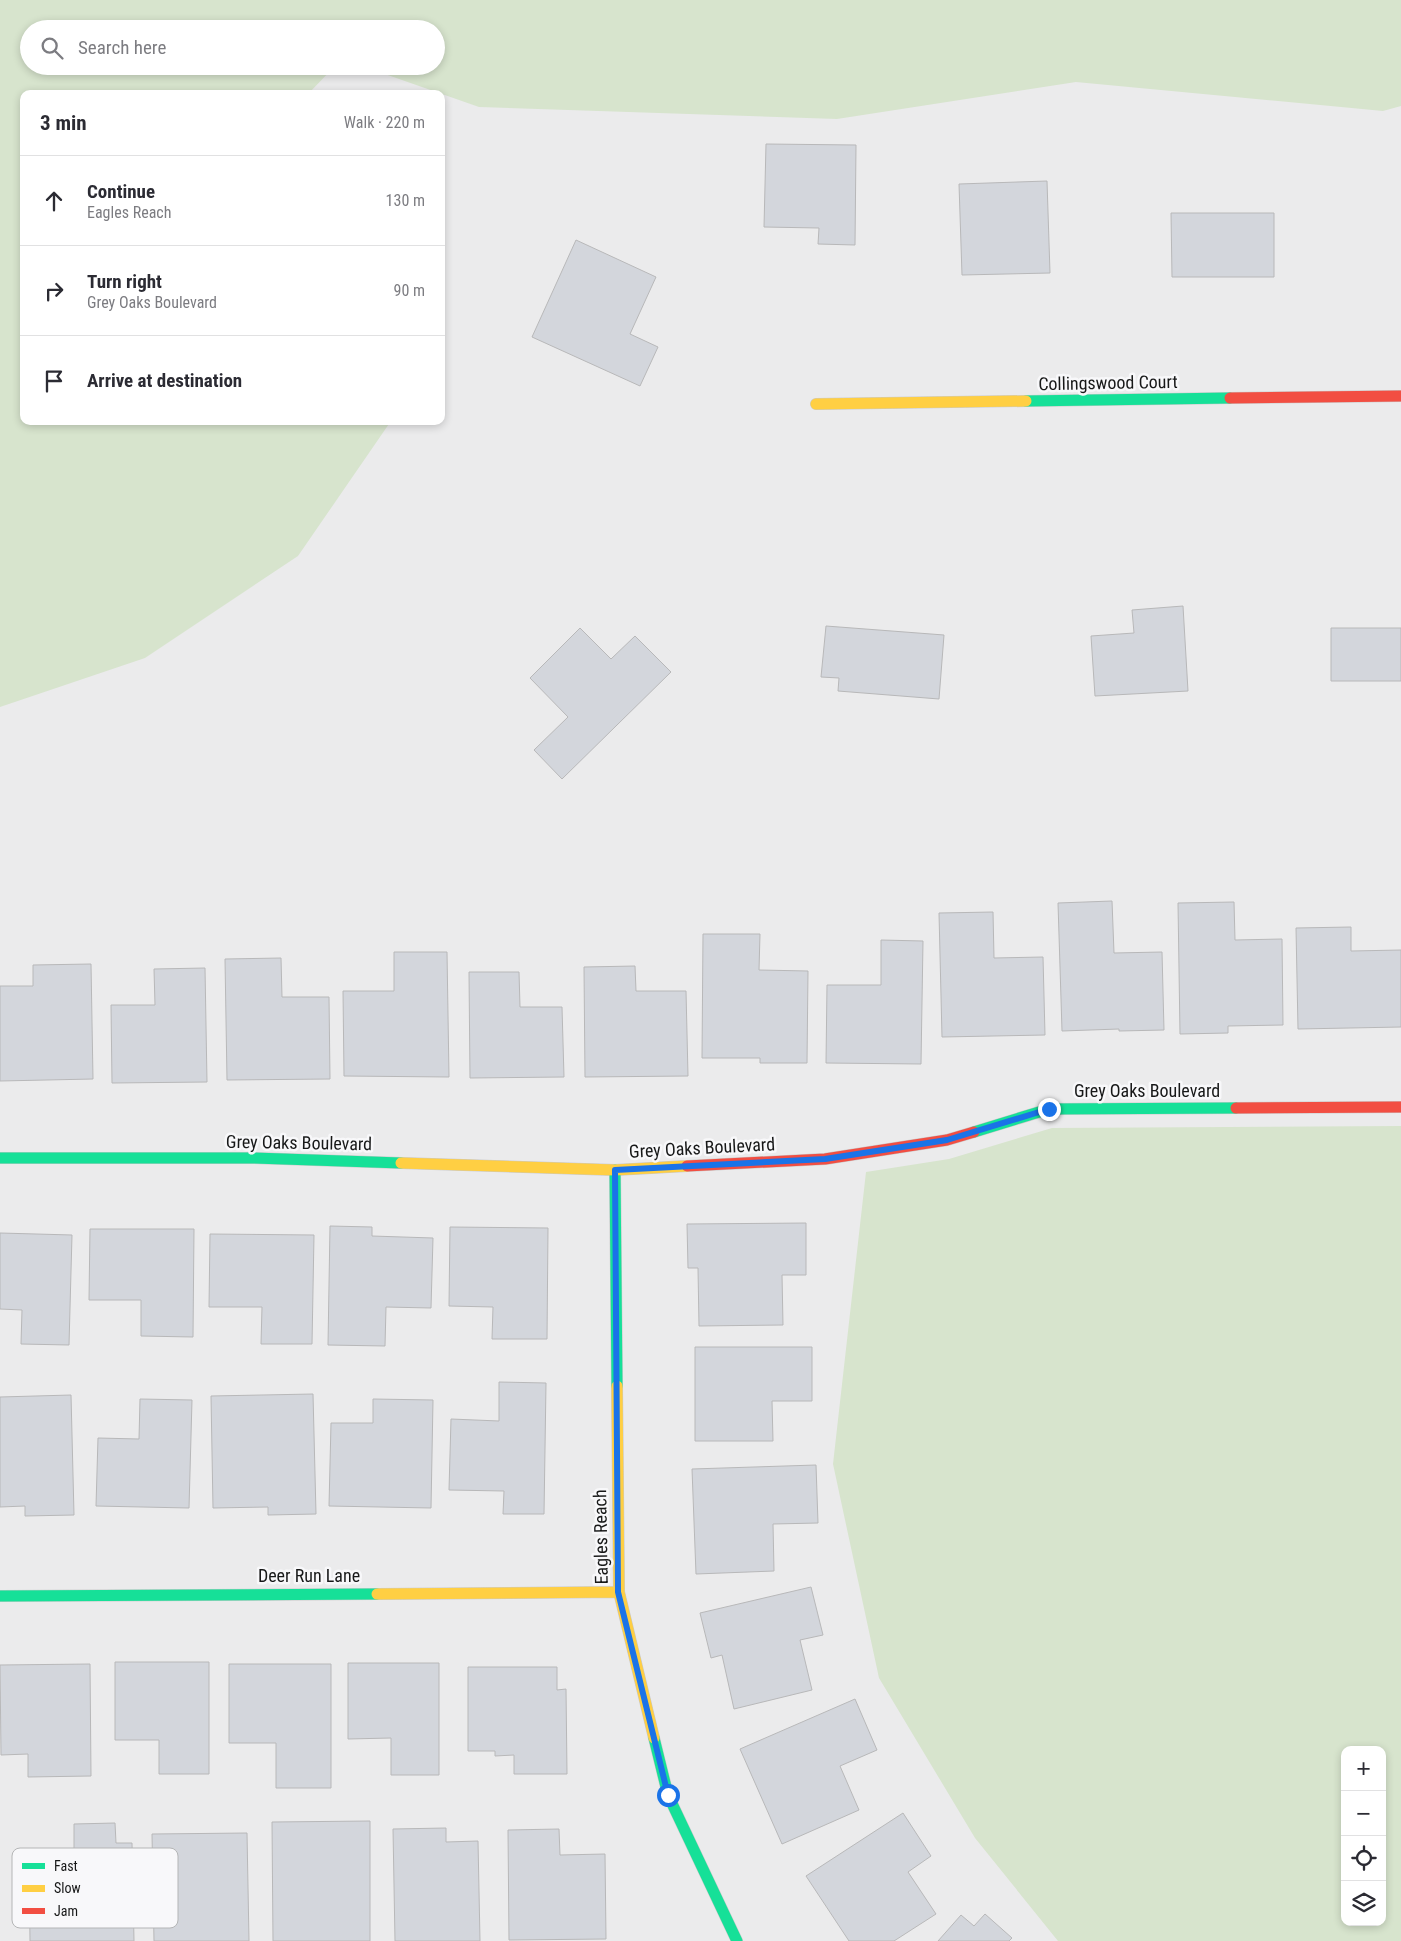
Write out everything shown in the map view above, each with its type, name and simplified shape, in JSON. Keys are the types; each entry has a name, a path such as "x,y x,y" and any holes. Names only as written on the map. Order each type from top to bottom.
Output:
{"street":[{"name":"Collingswood Court","path":"816,404 1401,396"},
{"name":"Grey Oaks Boulevard","path":"0,1158 253,1158 615,1170 825,1159 947,1140 1049,1109 1401,1108"},
{"name":"Eagles Reach","path":"615,1170 618,1592 668,1795 737,1941"},
{"name":"Deer Run Lane","path":"0,1596 618,1592"}],"green space":[{"path":"0,0 1401,0 1401,106 1383,111 1076,82 837,119 479,107 445,95 445,90 430,90 388,75 445,75 445,20 20,20 20,75 326,75 312,90 20,90 20,425 388,425 298,556 145,658 0,707"},
{"path":"1401,1126 1401,1941 1058,1941 975,1838 879,1678 833,1464 866,1172 949,1159 1052,1128"}],"building":[{"path":"766,144 856,145 855,245 818,244 819,228 764,227"},
{"path":"1047,181 1050,273 962,275 959,184"},
{"path":"1171,213 1274,213 1274,277 1172,277"},
{"path":"576,240 656,277 630,334 658,347 640,386 532,337"},
{"path":"1183,606 1188,691 1095,696 1091,636 1134,633 1132,610"},
{"path":"826,626 944,635 939,699 838,691 839,678 821,677"},
{"path":"580,628 611,659 635,636 671,672 562,779 534,750 568,717 530,678"},
{"path":"1331,628 1401,628 1401,681 1331,681"},
{"path":"1112,901 1114,953 1162,952 1164,1030 1062,1031 1058,903"},
{"path":"1234,902 1235,940 1282,939 1283,1025 1228,1026 1228,1033 1180,1034 1178,903"},
{"path":"993,912 994,958 1043,957 1045,1035 942,1037 939,913"},
{"path":"1351,927 1351,951 1401,950 1401,1027 1298,1029 1296,928"},
{"path":"703,934 760,934 759,970 808,971 807,1063 760,1063 760,1058 702,1058"},
{"path":"881,940 923,941 921,1064 826,1063 827,985 881,985"},
{"path":"394,952 447,952 449,1077 344,1076 343,991 394,991"},
{"path":"281,958 282,997 329,997 330,1079 227,1080 225,959"},
{"path":"91,964 93,1079 0,1081 0,986 33,986 33,965"},
{"path":"635,966 636,991 686,991 688,1076 585,1077 584,967"},
{"path":"205,968 207,1082 112,1083 111,1005 155,1005 154,969"},
{"path":"469,972 519,972 520,1007 562,1007 564,1077 470,1078"},
{"path":"806,1223 806,1275 782,1275 783,1325 699,1326 698,1268 688,1268 687,1224"},
{"path":"330,1226 372,1227 372,1236 433,1238 431,1308 386,1307 385,1346 328,1345"},
{"path":"450,1227 548,1228 547,1339 492,1339 493,1307 449,1306"},
{"path":"90,1229 194,1229 193,1337 141,1336 141,1300 89,1300"},
{"path":"0,1233 72,1235 69,1345 21,1344 22,1310 0,1309"},
{"path":"210,1234 314,1235 312,1344 261,1344 262,1307 209,1307"},
{"path":"695,1347 812,1347 812,1401 772,1401 773,1441 695,1441"},
{"path":"499,1382 546,1383 544,1514 503,1514 504,1491 449,1490 451,1419 499,1421"},
{"path":"313,1394 316,1514 268,1515 268,1507 213,1508 211,1396"},
{"path":"71,1395 74,1515 25,1516 25,1506 0,1507 0,1397"},
{"path":"140,1399 192,1400 189,1508 96,1506 98,1438 139,1439"},
{"path":"373,1399 433,1400 431,1508 329,1506 331,1423 373,1423"},
{"path":"816,1465 818,1523 773,1524 774,1571 696,1574 692,1469"},
{"path":"811,1587 823,1635 800,1640 812,1690 734,1709 722,1655 711,1658 700,1613"},
{"path":"115,1662 209,1662 209,1774 159,1774 159,1740 115,1740"},
{"path":"348,1663 439,1663 439,1775 391,1775 391,1738 348,1739"},
{"path":"90,1664 91,1776 28,1777 28,1754 1,1755 0,1665"},
{"path":"229,1664 331,1664 331,1788 276,1788 276,1743 229,1743"},
{"path":"468,1667 557,1667 557,1690 566,1689 567,1774 514,1774 514,1755 495,1756 495,1751 468,1751"},
{"path":"855,1699 877,1750 840,1766 859,1810 782,1844 740,1749"},
{"path":"903,1813 931,1856 908,1872 936,1914 894,1941 849,1941 806,1876"},
{"path":"370,1821 370,1941 273,1941 272,1822"},
{"path":"115,1823 116,1843 132,1843 132,1848 74,1848 74,1824"},
{"path":"446,1828 446,1842 478,1841 480,1941 395,1941 393,1829"},
{"path":"559,1829 560,1855 605,1854 606,1939 509,1940 508,1830"},
{"path":"247,1833 249,1941 154,1941 154,1928 178,1928 178,1848 152,1848 152,1834"},
{"path":"985,1914 1012,1938 1009,1941 938,1941 961,1915 974,1926"},
{"path":"30,1928 134,1928 134,1941 30,1941"}],"traffic: fast":[{"path":"1026,401 1230,398"},
{"path":"974,1132 1049,1109 1236,1108"},
{"path":"0,1158 253,1158 401,1163"},
{"path":"615,1170 617,1386"},
{"path":"0,1596 377,1594"},
{"path":"654,1738 668,1795 737,1941"}],"traffic: slow":[{"path":"816,404 1026,401"},
{"path":"401,1163 615,1170 687,1166"},
{"path":"617,1386 619,1592 654,1738"},
{"path":"377,1594 619,1592"}],"traffic: jam":[{"path":"1230,398 1401,396"},
{"path":"1236,1108 1401,1107"},
{"path":"687,1166 825,1159 947,1140 974,1132"}],"route":[{"path":"668,1795 618,1592 615,1170 825,1159 947,1140 1049,1109"}]}
